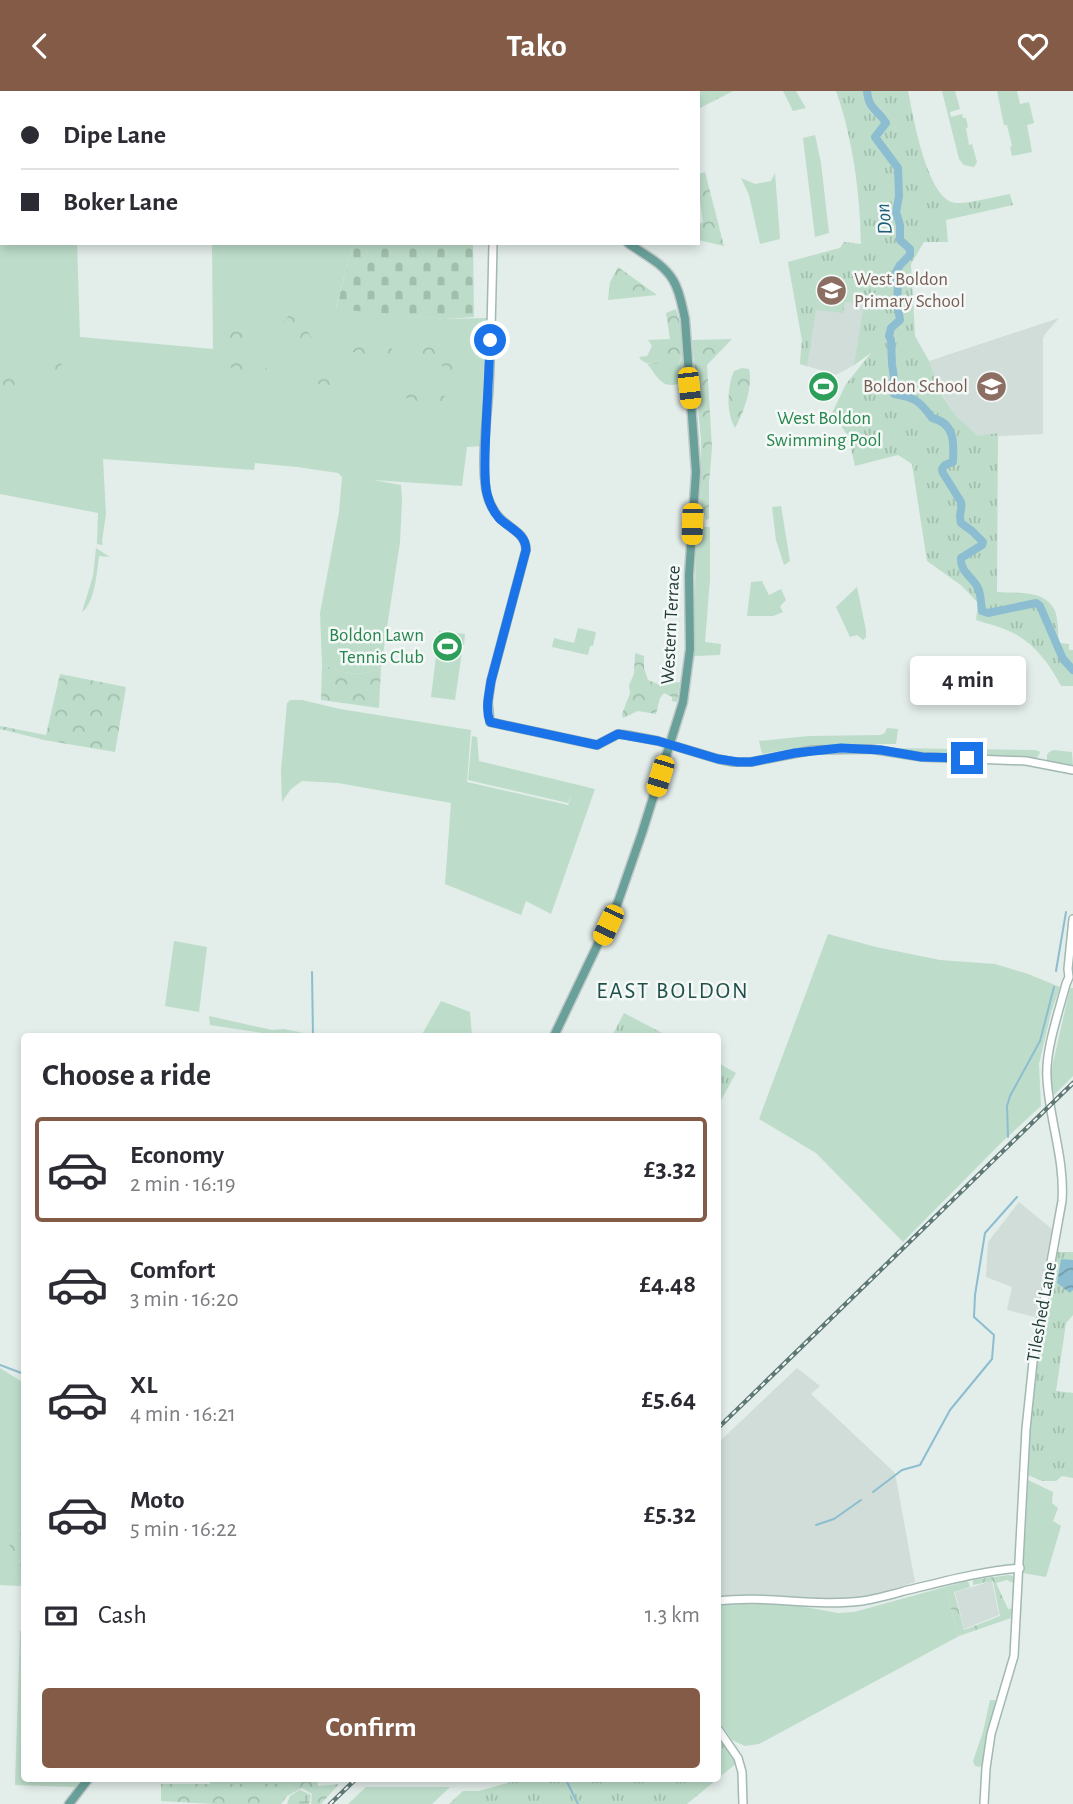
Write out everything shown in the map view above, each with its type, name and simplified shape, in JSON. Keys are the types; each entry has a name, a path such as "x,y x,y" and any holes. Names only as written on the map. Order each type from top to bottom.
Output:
{"main road":[{"name":"Western Terrace","path":"555,1033 619,899 671,744 682,702 690,649 689,575 695,459 685,319 673,279 657,263 631,245"},
{"path":"69,1804 86,1782"}],"street":[{"path":"493,245 486,489 494,511 523,538 526,550 491,681 488,702 490,722 597,745 618,734 671,744 724,761 744,762 813,750 871,749 922,757 1026,761 1073,770"},
{"name":"Tileshed Lane","path":"984,1804 990,1734 1014,1656 1026,1436 1033,1362 1062,1201 1063,1188 1047,1064 1066,983 1071,977 1068,969 1073,919"},
{"path":"721,1601 775,1600 830,1604 864,1601 945,1581 1020,1568"},
{"path":"721,1733 738,1758 742,1772 743,1804"}],"shaded area":[{"name":"West Boldon Primary School","path":"844,242 861,245 873,350 836,375 800,364 802,340 788,262 840,248"},
{"name":"Boldon School","path":"1059,318 1043,338 1043,434 978,437 957,417 943,396 929,361"},
{"path":"1019,1202 1052,1229 1035,1317 1007,1310 1012,1287 986,1277 988,1242"},
{"path":"797,1368 820,1386 811,1394 895,1473 915,1582 863,1598 830,1602 721,1599 721,1440"},
{"path":"992,1581 999,1615 964,1629 955,1592"}],"green space":[{"path":"700,91 733,91 700,108"},
{"path":"783,91 796,91 806,108 793,111"},
{"path":"836,91 908,91 929,173 946,199 961,203 1010,194 1013,205 946,220 948,242 924,242 911,264 915,336 929,361 943,397 957,417 978,436 998,433 997,592 1036,595 1054,609 1059,643 1069,644 1069,650 1073,650 1073,686 1061,686 1041,656 1021,638 976,620 978,603 962,586 927,561 912,464 898,455 855,466 848,436 832,413 846,384 871,353 854,365 864,304 845,302 843,313 816,310 807,366 800,364 802,340 788,262 840,248 844,242 861,244 854,166"},
{"path":"942,91 955,91 960,109 950,112 951,117 962,114 963,118 966,118 969,145 972,144 977,162 974,167 964,165 959,159"},
{"path":"997,91 1017,91 1020,104 1029,102 1034,123 1027,125 1032,152 1012,156 1012,146 1007,125 1004,125"},
{"path":"815,135 829,233 815,237 803,138"},
{"path":"705,172 724,246 700,240 700,224 703,222 700,173"},
{"path":"775,173 780,239 760,244 749,195 741,178 755,184 771,181"},
{"path":"0,245 77,245 80,337 213,349 212,245 352,245 336,308 445,319 487,318 482,446 467,447 462,486 373,480 401,485 402,501 400,542 381,667 373,671 358,674 322,665 320,613 339,512 342,477 338,473 255,463 254,470 103,459 106,514 103,545 97,544 98,513 0,494"},
{"path":"352,245 473,245 474,317 445,319 336,309"},
{"path":"618,267 657,295 608,300 610,282"},
{"path":"240,309 255,339 250,341 227,338 230,326 229,310"},
{"path":"676,309 683,352 671,377 667,374 672,364 650,364 639,357 647,356 652,346 648,340 670,339 666,313"},
{"path":"296,313 315,343 280,339 277,330 290,314"},
{"path":"348,336 378,341 398,352 365,354 333,346 336,341 343,342"},
{"path":"732,339 707,365 712,448 709,519 706,520 700,501 701,441 692,340"},
{"path":"417,344 458,348 453,371 415,353"},
{"path":"0,348 26,392 0,392"},
{"path":"684,350 684,378 677,384 663,383 647,364 667,362 679,365"},
{"path":"59,361 72,384 63,389 50,367"},
{"path":"214,362 255,362 273,375 271,379 243,374 237,368 215,369"},
{"path":"749,369 750,383 735,428 730,415 729,392 734,371"},
{"path":"303,374 331,380 330,385 302,382"},
{"path":"397,391 446,396 446,406 419,402 396,394"},
{"path":"781,506 790,561 784,565 776,540 772,507"},
{"path":"701,527 710,527 710,579 705,642 721,644 720,655 694,656 696,533"},
{"path":"96,548 110,557 99,556 93,594 82,612 93,576"},
{"path":"762,581 769,595 781,589 786,600 780,606 783,612 773,616 747,616 751,582"},
{"path":"857,587 866,630 863,640 857,635 850,637 836,607"},
{"path":"578,628 596,632 588,655 552,647 554,638 574,643"},
{"path":"439,631 465,634 464,645 438,642"},
{"path":"437,649 462,652 455,700 431,697"},
{"path":"635,653 644,656 648,680 658,684 680,682 677,702 664,693 656,714 638,711 623,718 630,693 629,685 634,674"},
{"path":"322,665 358,674 381,667 379,708 321,700"},
{"path":"60,674 126,687 115,752 44,740 0,729 0,726 46,735"},
{"path":"290,700 471,730 467,782 568,805 572,795 568,803 468,780 472,736 477,737 479,761 595,789 551,914 526,901 521,915 445,884 451,803 338,783 302,781 291,789 282,802 281,771 287,703"},
{"path":"887,728 898,729 896,744 829,746 762,754 759,741 809,736 880,735 885,733"},
{"path":"887,748 1034,750 1040,753 1037,758 1029,759 958,757 922,755"},
{"path":"1054,750 1072,752 1073,767 1047,761 1047,755"},
{"path":"828,934 940,960 995,964 1060,987 1039,1064 1041,1106 903,1242 816,1153 759,1119"},
{"path":"174,941 207,947 199,1012 165,1006"},
{"path":"1070,988 1073,988 1073,1076 1054,1095 1050,1076"},
{"path":"441,1001 470,1012 472,1033 423,1033"},
{"path":"624,1013 662,1033 614,1033"},
{"path":"209,1016 272,1030 284,1029 303,1033 263,1033 210,1025"},
{"path":"721,1065 736,1073 721,1100"},
{"path":"1057,1252 1073,1252 1073,1315 1066,1323 1056,1391 1073,1393 1073,1478 1062,1476 1056,1481 1042,1481 1028,1475 1030,1429 1039,1349"},
{"path":"0,1368 21,1381 21,1514 13,1524 13,1567 20,1586 0,1585"},
{"path":"1028,1480 1053,1492 1052,1503 1058,1508 1053,1521 1061,1526 1046,1577 1023,1573"},
{"path":"21,1514 21,1586 13,1564 9,1540 16,1519"},
{"path":"1009,1575 1015,1579 1014,1602 1013,1583 1007,1580 996,1583 1008,1609 1014,1608 1014,1617 959,1636 945,1587 968,1581 970,1587 954,1592 964,1630 1000,1616 993,1581 973,1585 973,1580"},
{"path":"945,1587 959,1636 759,1744 745,1746 732,1740 721,1724 721,1606 747,1603 800,1606 838,1613 854,1612"},
{"path":"21,1631 21,1782 79,1782 75,1787 15,1785"},
{"path":"990,1700 995,1700 996,1706 980,1767 975,1766 973,1761"},
{"path":"721,1737 738,1762 721,1776"},
{"path":"210,1782 279,1782 275,1784 210,1785"},
{"path":"510,1782 714,1782 687,1804 449,1804 463,1791 479,1791"},
{"path":"161,1784 339,1784 321,1804 311,1804 312,1794 302,1788 287,1796 281,1804 161,1801"},
{"path":"366,1787 450,1787 432,1804 348,1804"},
{"path":"300,1790 311,1795 309,1804 287,1804 290,1796"}],"water":[{"path":"1061,1259 1073,1260 1073,1290 1070,1293 1057,1283"}],"waterway":[{"name":"Don","path":"867,91 872,106 886,123 875,137 898,168 899,196 896,212 900,225 900,240 910,249 910,255 895,274 900,320 891,328 889,336 894,378 892,389 894,394 912,398 932,418 949,429 953,462 942,469 961,502 961,523 983,542 961,558 964,570 979,590 982,611 988,613 1036,603 1040,606 1063,659 1073,670"},
{"path":"1056,971 1066,912"},
{"path":"312,972 313,1033"},
{"path":"1008,1137 1007,1106 1010,1096 1040,1041 1054,987"},
{"path":"873,1492 902,1470 920,1465 950,1410 992,1359 994,1335 974,1317 975,1295 985,1233 1017,1197"},
{"path":"0,1365 21,1373"},
{"path":"816,1525 834,1519 861,1500"},
{"path":"567,1782 578,1804"}],"railway":[{"path":"721,1425 1073,1083"},
{"path":"330,1804 353,1782"}],"place":[{"name":"West Boldon Primary School","path":"831,290"},
{"name":"Boldon School","path":"991,386"},
{"name":"West Boldon Swimming Pool","path":"824,387"},
{"name":"Boldon Lawn Tennis Club","path":"447,646"}],"district":[{"name":"EAST BOLDON","path":"673,991"}],"route":[{"path":"490,340 486,489 499,518 520,533 526,543 491,681 488,702 490,722 597,745 618,734 627,735 733,762 751,762 813,750 841,748 881,750 922,757 967,758"}]}
